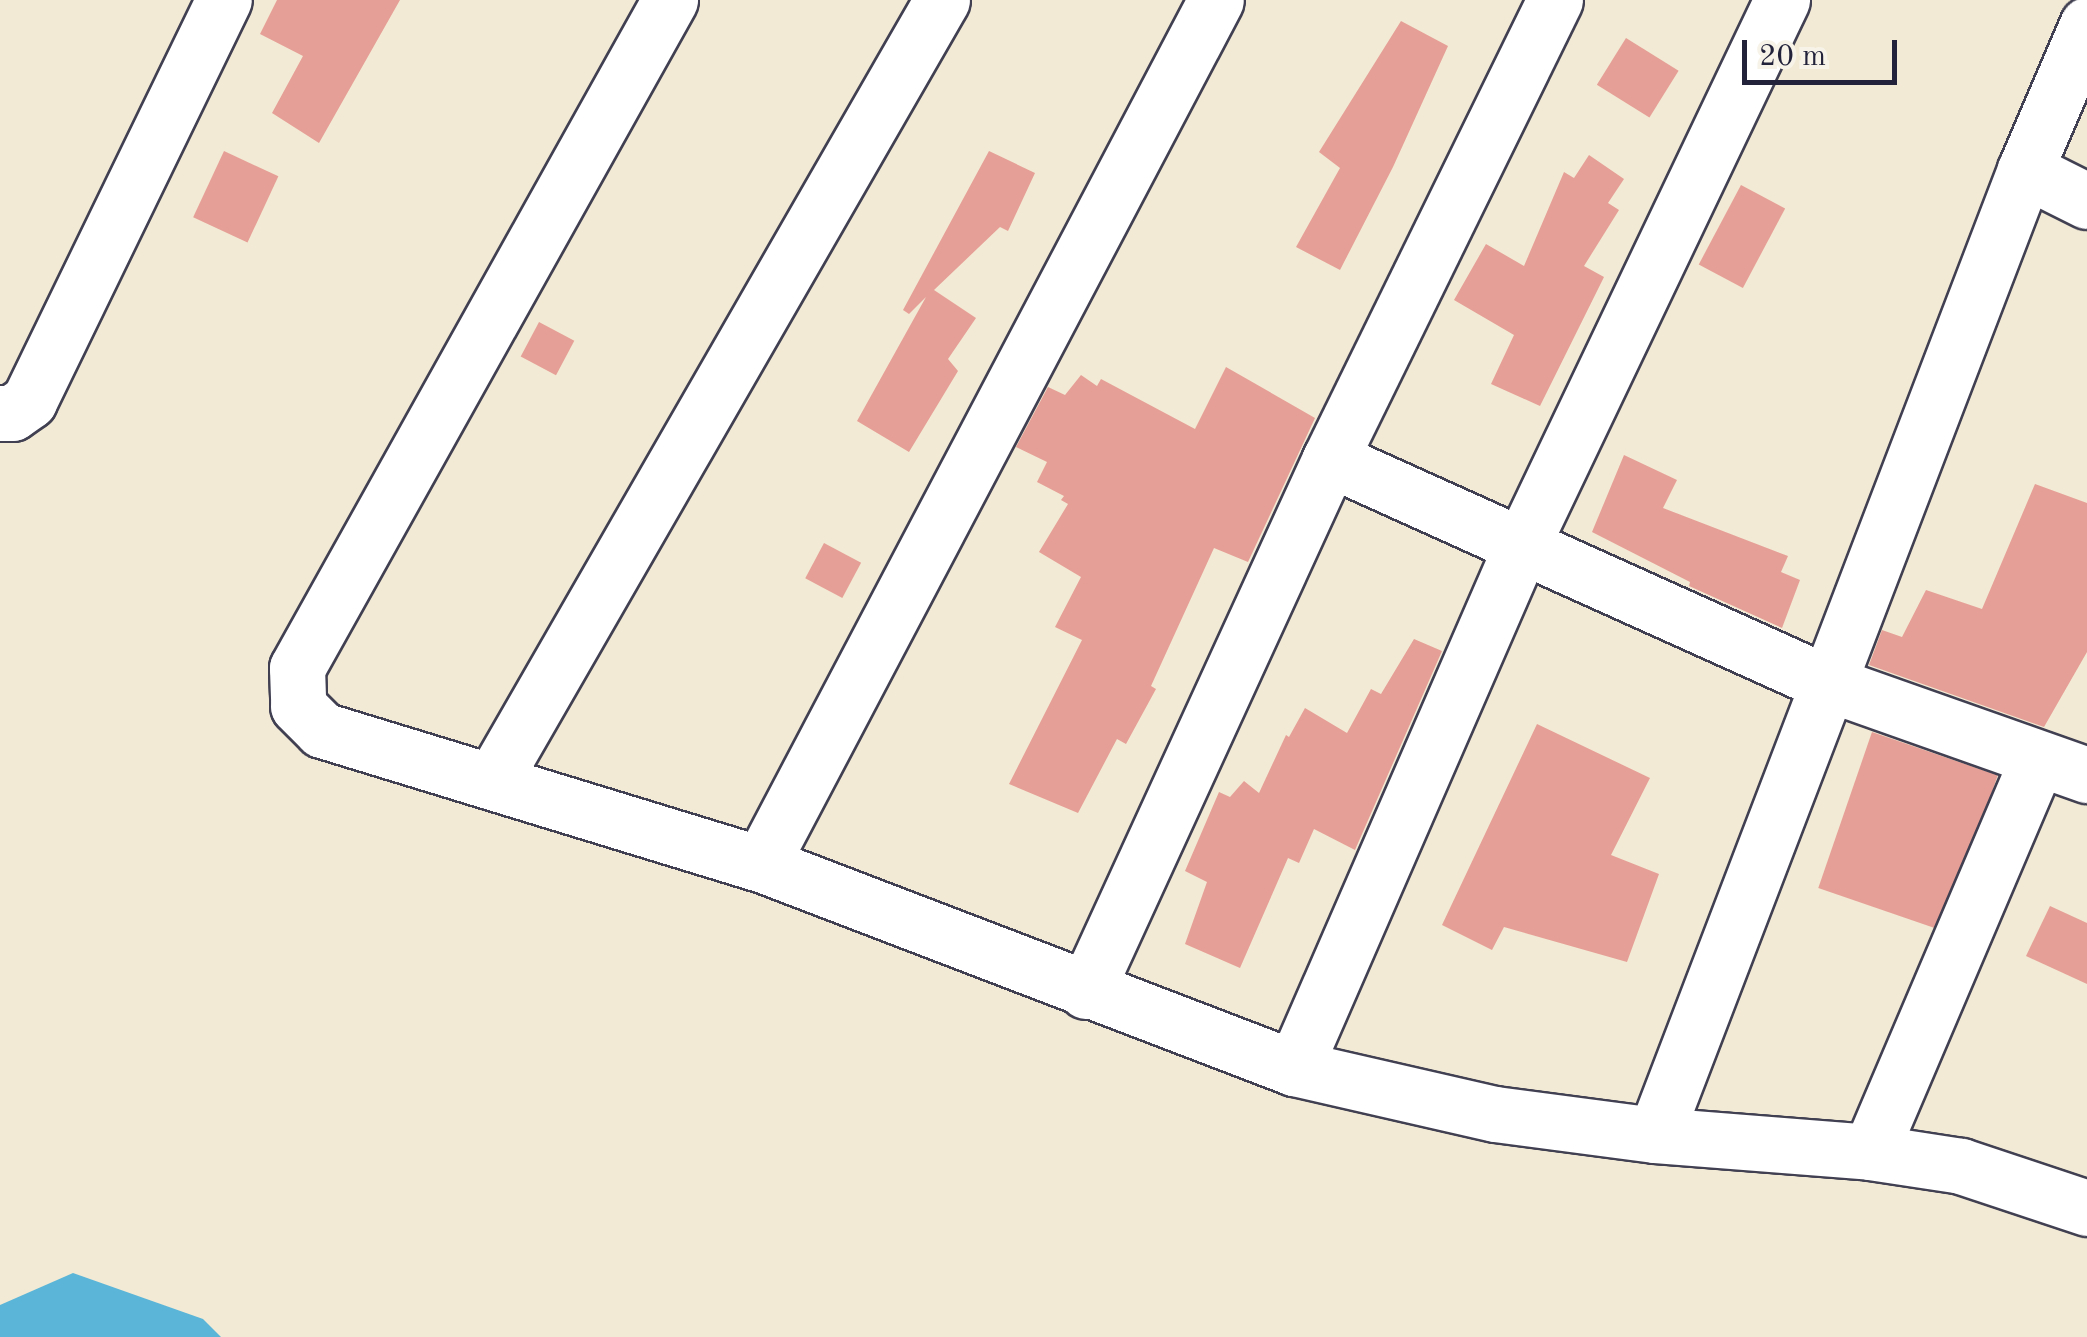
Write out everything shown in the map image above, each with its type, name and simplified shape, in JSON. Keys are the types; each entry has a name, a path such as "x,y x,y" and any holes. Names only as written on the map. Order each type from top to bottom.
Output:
{"street":[{"path":"0,413 12,413 29,400 224,0"},
{"path":"670,0 297,668 298,706 322,730 761,864 1294,1068 1495,1114 1656,1135 1870,1152 1962,1166 2087,1208"},
{"path":"492,782 942,0"},
{"path":"761,864 1216,0"},
{"path":"1086,991 1330,459 1556,0"},
{"path":"1294,1068 1522,545 1782,0"},
{"path":"2054,0 2087,16"},
{"path":"1656,1135 2025,170 2087,25"},
{"path":"2025,170 2087,201"},
{"path":"1330,459 1827,683 2063,767 1870,1152"}],"water":[{"path":"73,1273 203,1319 221,1337 0,1337 0,1305"}],"building":[{"path":"277,0 400,0 319,143 272,113 303,56 260,34"},
{"path":"1401,21 1448,46 1393,167 1340,270 1296,247 1340,168 1319,152"},
{"path":"1626,38 1679,71 1649,117 1597,85"},
{"path":"224,151 278,176 248,243 193,217"},
{"path":"989,151 1035,173 1008,231 1000,227 934,290 976,318 948,359 958,371 909,452 857,421 926,297 909,314 903,310"},
{"path":"1589,155 1624,179 1608,203 1619,210 1584,266 1604,277 1540,406 1491,384 1514,335 1454,300 1486,244 1524,266 1564,172 1574,178"},
{"path":"1741,185 1785,208 1743,288 1699,264"},
{"path":"539,322 574,341 556,375 521,356"},
{"path":"1226,367 1315,418 1248,562 1214,548 1151,686 1156,689 1126,744 1117,739 1078,813 1009,784 1082,640 1055,627 1081,577 1039,552 1068,504 1061,500 1064,496 1037,482 1047,462 1016,447 1048,387 1065,395 1081,375 1097,386 1101,379 1195,429"},
{"path":"1624,455 1677,480 1663,508 1788,556 1781,572 1800,580 1782,628 1689,586 1690,582 1592,532"},
{"path":"2035,484 2087,503 2087,652 2044,727 1869,665 1882,630 1902,637 1926,590 1982,609"},
{"path":"824,543 861,563 842,598 805,578"},
{"path":"1414,639 1442,651 1355,850 1314,829 1299,863 1288,858 1240,968 1185,944 1207,882 1185,871 1219,792 1230,797 1244,781 1259,793 1286,735 1289,737 1305,708 1347,733 1371,689 1381,694"},
{"path":"1537,724 1650,778 1611,855 1659,874 1627,962 1504,927 1492,950 1442,925"},
{"path":"1872,732 1998,775 1944,931 1818,888"},
{"path":"2050,906 2087,923 2087,984 2026,956"}]}
